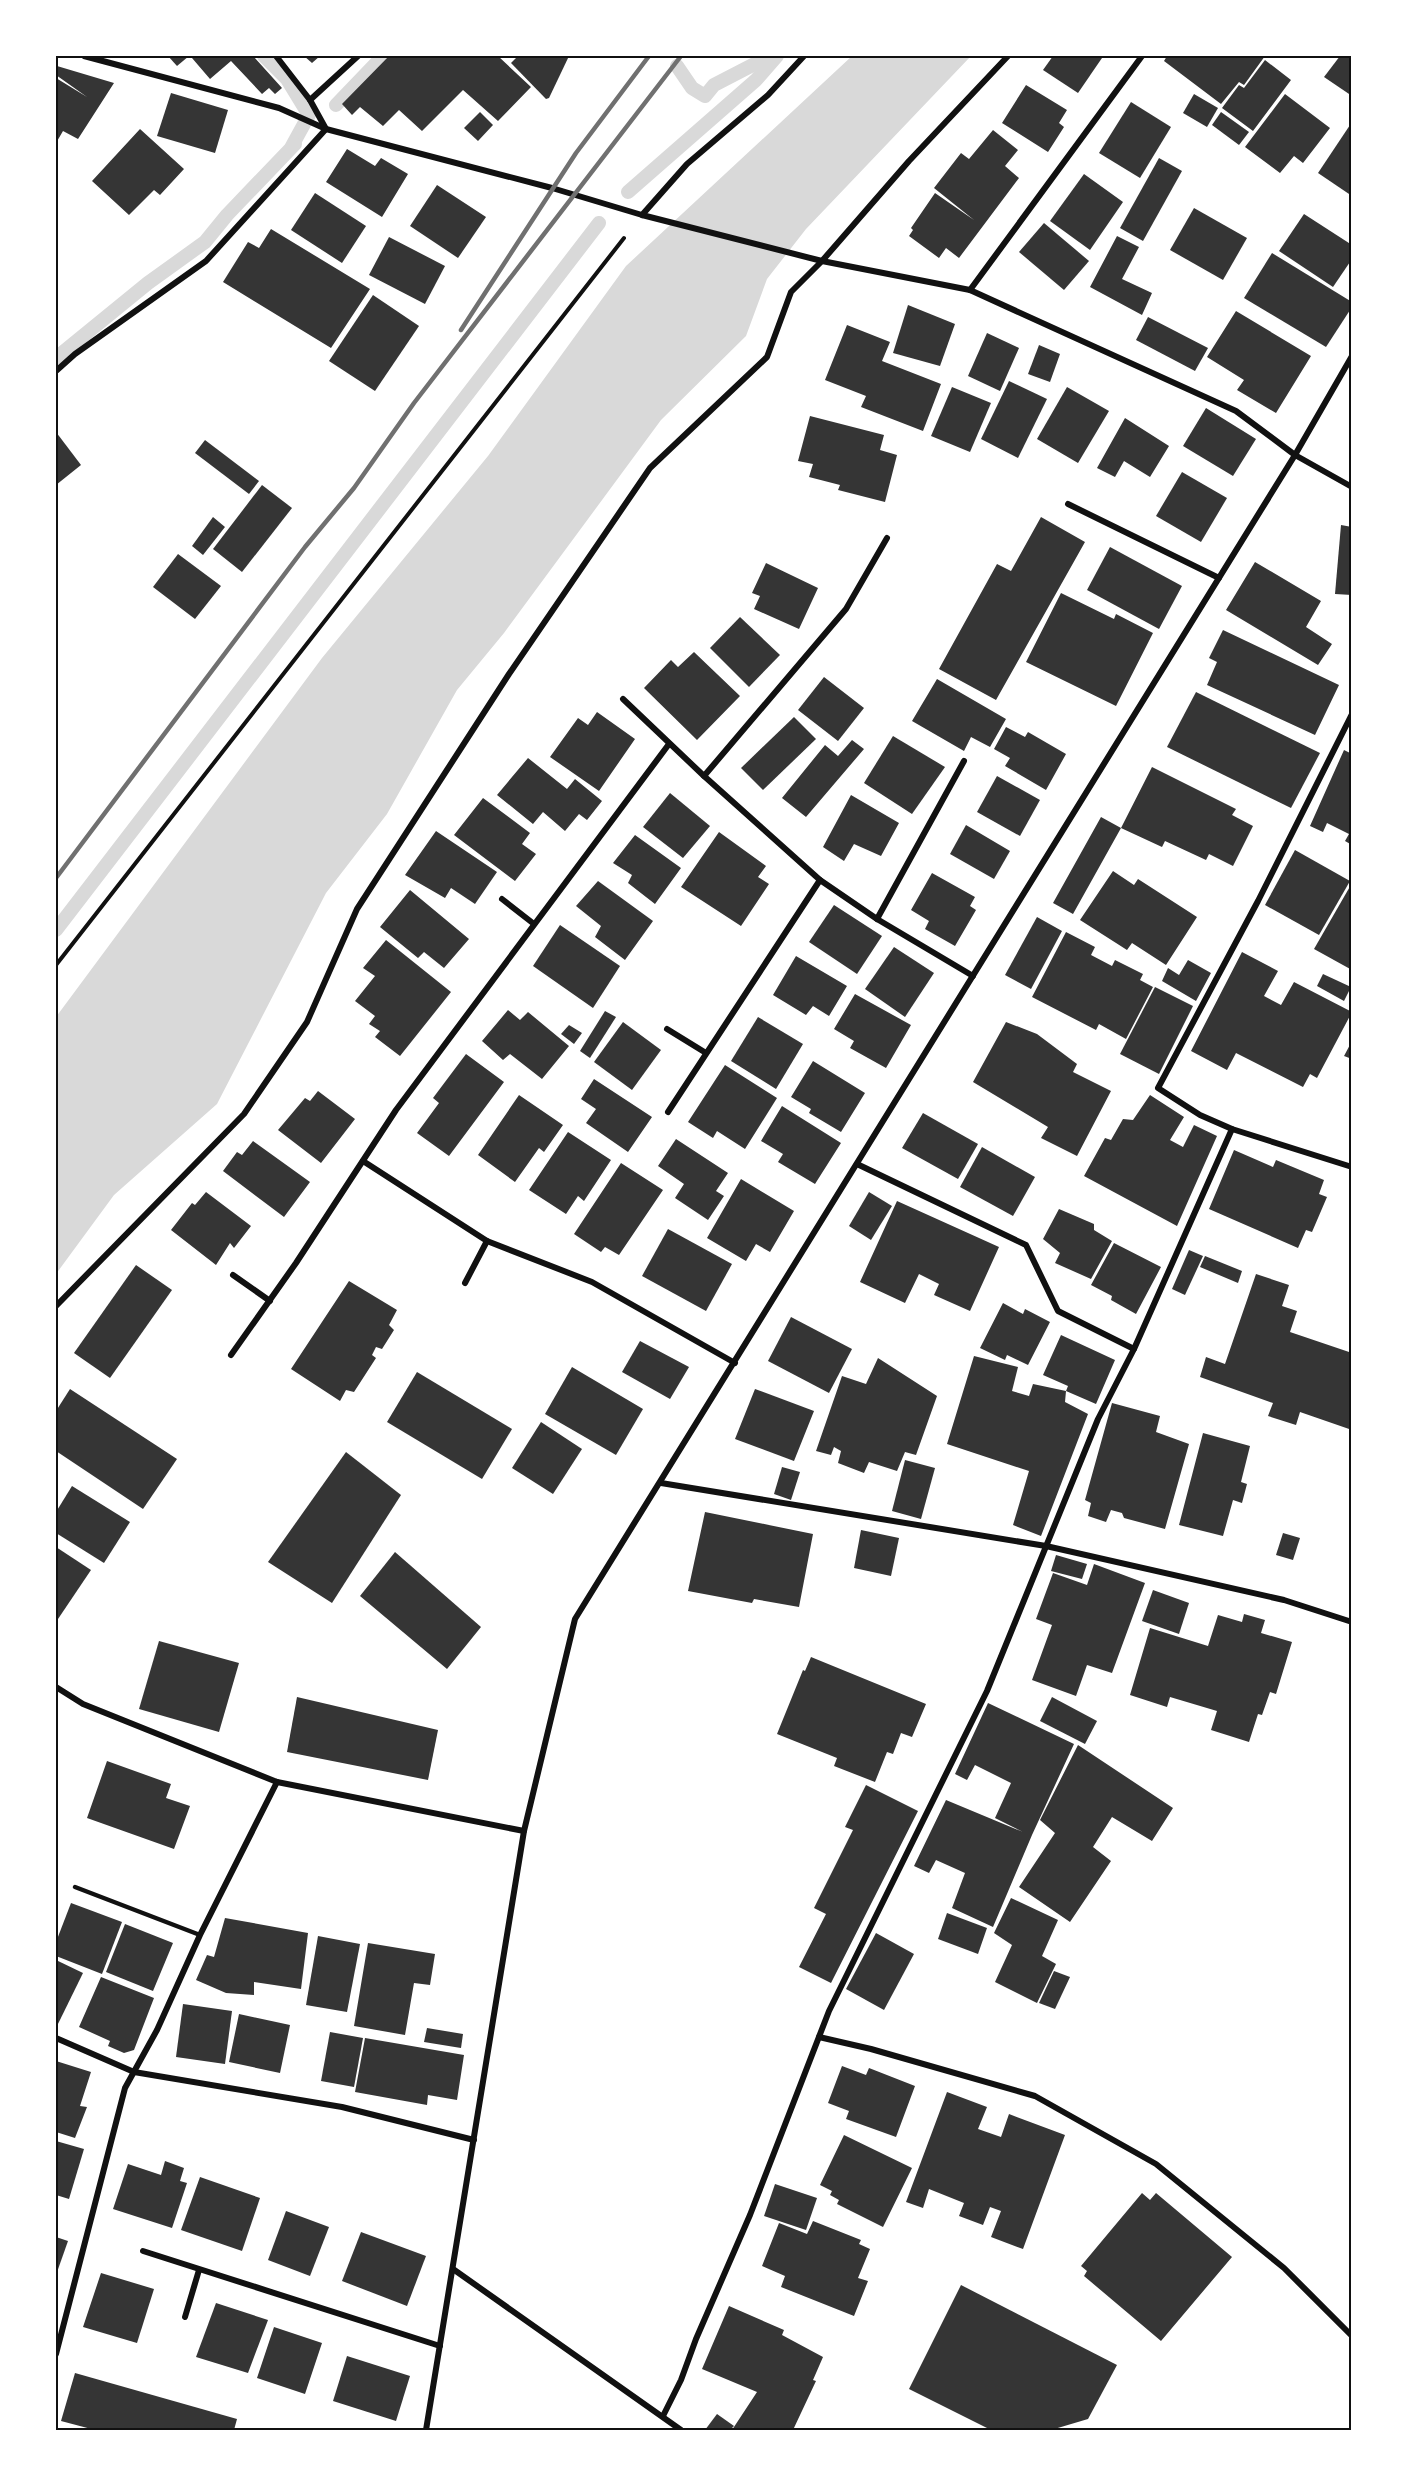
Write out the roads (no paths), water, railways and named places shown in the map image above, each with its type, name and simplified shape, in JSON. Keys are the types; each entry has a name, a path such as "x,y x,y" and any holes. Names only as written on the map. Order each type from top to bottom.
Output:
{"street":[{"path":"84,56 279,108 326,129 552,188 642,215 822,261 970,290 1236,411 1295,455 1352,487"},
{"path":"276,56 310,100 326,129"},
{"path":"310,100 358,56"},
{"path":"642,215 687,164 768,95 804,56"},
{"path":"56,1306 244,1114 307,1022 357,909 509,674 650,468 767,357 791,292 822,261 909,160 1008,56"},
{"path":"970,290 1141,56"},
{"path":"56,370 206,261 326,129"},
{"path":"426,2430 524,1831 575,1619 1295,455 1352,356"},
{"path":"1068,504 1219,578"},
{"path":"704,776 846,609 887,538"},
{"path":"623,699 669,744 820,880 877,919 973,976"},
{"path":"1352,714 1258,901 1158,1088 1200,1115 1232,1129 1352,1167"},
{"path":"231,1355 270,1301 396,1110 669,744"},
{"path":"877,919 964,761"},
{"path":"668,1112 820,880"},
{"path":"502,899 534,924"},
{"path":"667,1029 706,1053"},
{"path":"663,2416 681,2380 696,2339 750,2215 829,2011 987,1691 1098,1419 1134,1349 1232,1129"},
{"path":"363,1161 487,1241 591,1282 735,1363"},
{"path":"857,1164 1026,1245 1058,1311 1134,1349"},
{"path":"465,1283 487,1241"},
{"path":"233,1275 270,1301"},
{"path":"661,1483 1046,1546 1284,1600 1352,1622"},
{"path":"56,1687 83,1704 277,1782 524,1831"},
{"path":"56,2354 125,2088 157,2030 200,1935 277,1782"},
{"path":"819,2037 871,2049 1035,2096 1146,2158 1284,2268 1352,2336"},
{"path":"56,2038 134,2072 342,2107 474,2140"},
{"path":"143,2252 440,2346"},
{"path":"453,2269 681,2430"},
{"path":"185,2317 199,2270"}],"lane":[{"path":"75,1887 200,1935"}],"waterway":[{"path":"264,56 287,79 309,115 292,146"},
{"path":"336,105 383,56"},
{"path":"677,66 692,88 705,96 714,85 770,56"},
{"path":"628,192 756,80 777,56"},
{"path":"56,358 148,283 205,242 227,215 295,144"},
{"path":"56,930 599,223"}],"railway":[{"path":"461,330 576,153 649,56"},
{"path":"56,878 305,547 354,488 414,403 681,56"}]}
